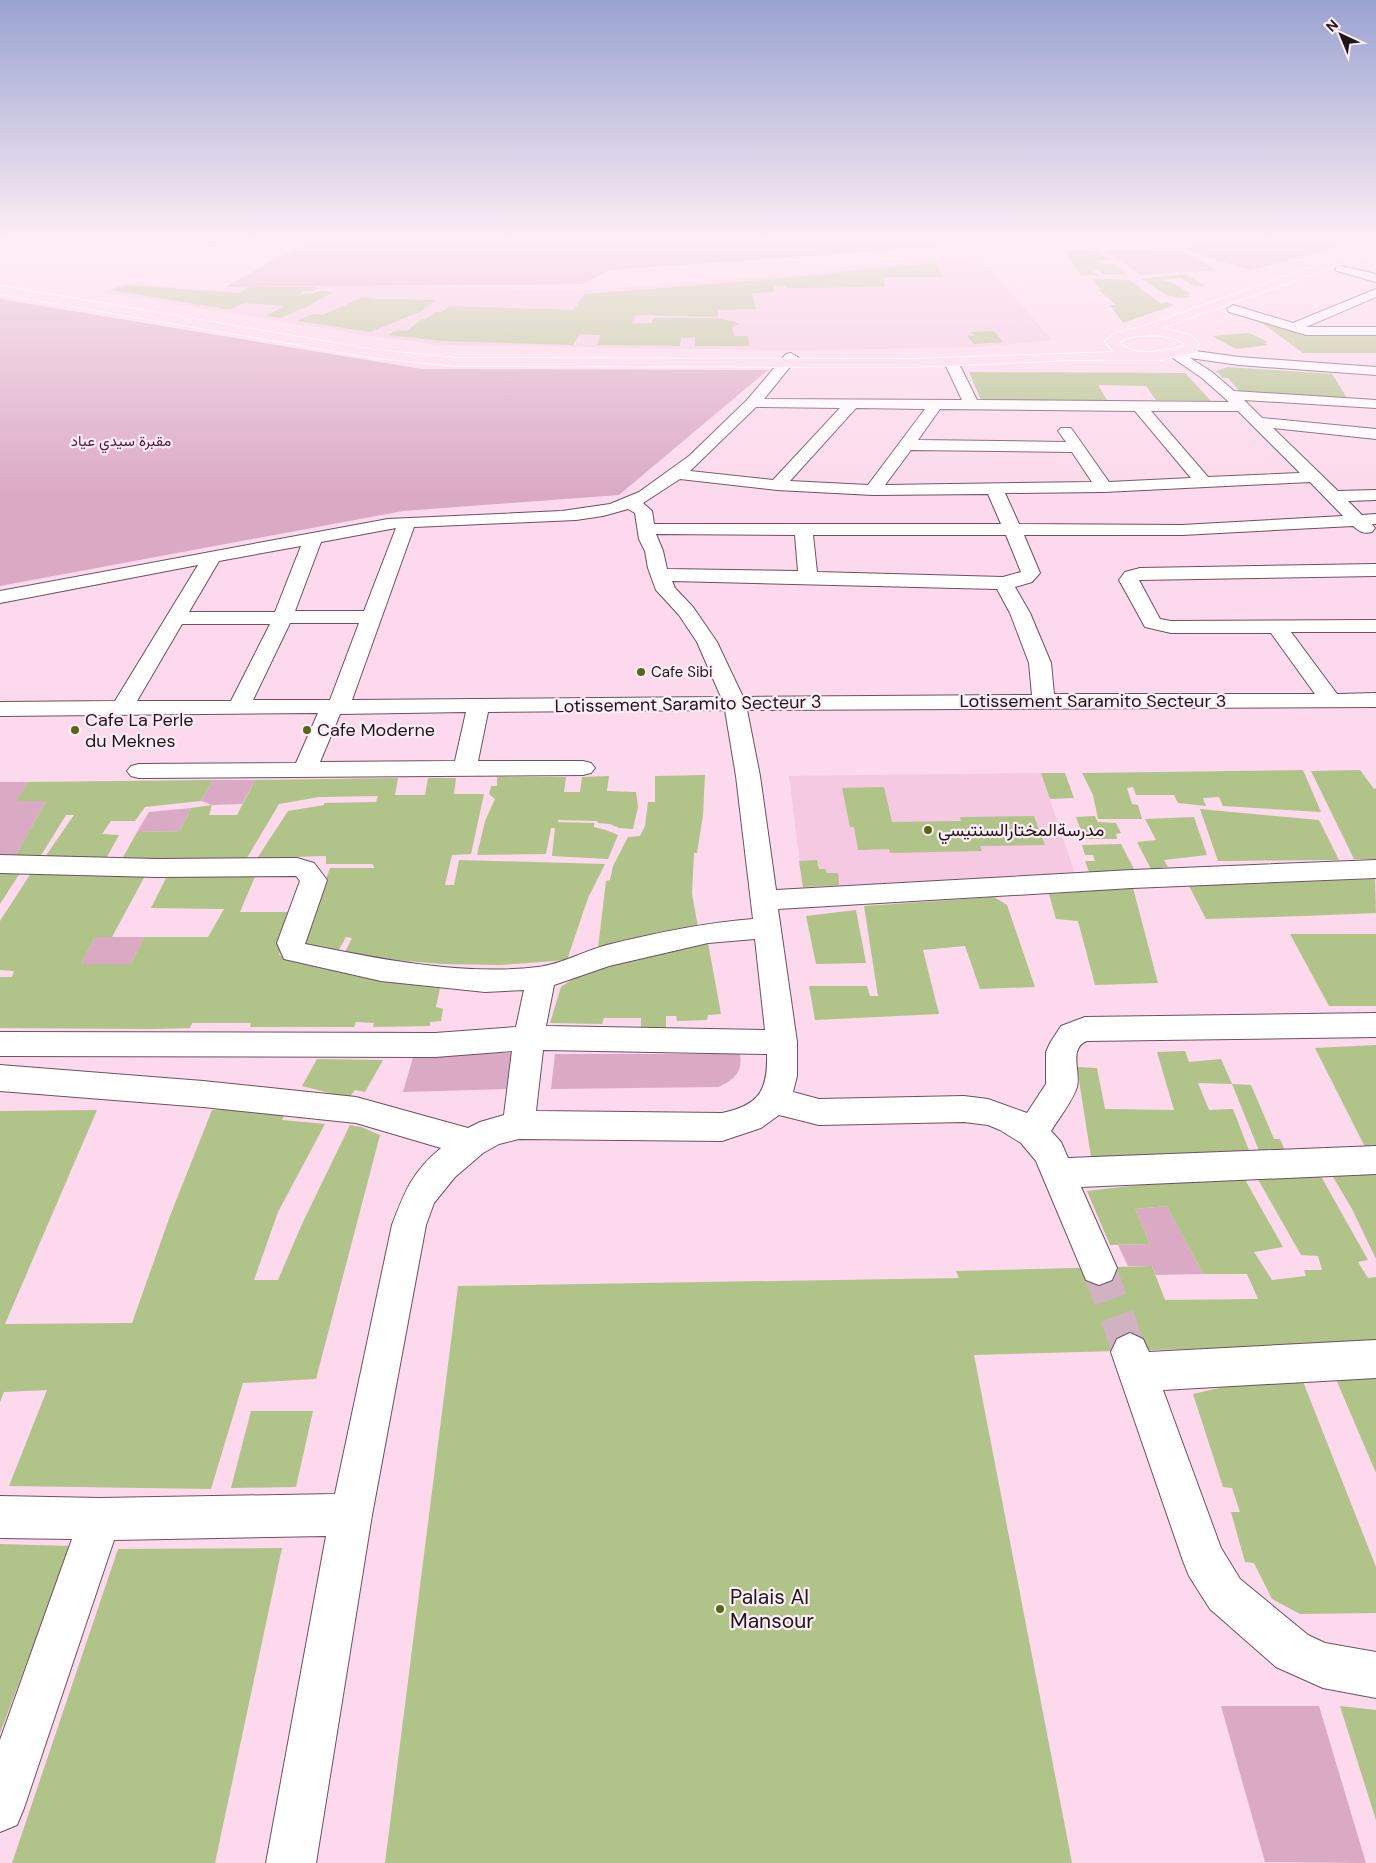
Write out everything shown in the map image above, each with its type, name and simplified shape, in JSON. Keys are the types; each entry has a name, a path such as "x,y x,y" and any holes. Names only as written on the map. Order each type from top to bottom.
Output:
{"main road":[{"path":"199,324 434,361 951,362 1073,356 1145,356 1176,353 1190,349 1193,346 1191,341 1184,335 1188,327 1196,324"},
{"path":"253,324 427,351 594,360"},
{"path":"788,361 953,355 1085,345 1115,338 1158,324"},
{"path":"1132,333 1165,332 1191,341"},
{"path":"305,342 318,335"},
{"path":"1115,338 1112,344 1115,347 1145,356"}],"street":[{"path":"1282,324 1306,331 1376,331"},
{"path":"1292,327 1300,324"},
{"path":"1191,341 1218,353 1266,364"},
{"path":"1176,353 1239,362 1376,370"},
{"path":"1176,353 1207,375 1230,395 1376,537"},
{"path":"1349,355 1322,355 1368,404"},
{"path":"1145,356 1207,375"},
{"path":"0,596 408,522 566,516 597,513 631,503 677,474 752,403 788,361"},
{"path":"951,362 972,406"},
{"path":"1207,375 1206,369 1213,365 1239,362"},
{"path":"1230,395 1368,404"},
{"path":"752,403 935,406 1242,407"},
{"path":"777,485 851,405"},
{"path":"873,490 905,444 935,406"},
{"path":"1050,406 1104,487"},
{"path":"1140,407 1203,482"},
{"path":"1256,422 1375,434"},
{"path":"905,444 1076,447"},
{"path":"677,474 777,485 873,490 1104,487 1314,477"},
{"path":"660,575 1003,582 1028,577 1031,573 994,488"},
{"path":"1334,496 1376,495"},
{"path":"291,1863 351,1515 409,1225 420,1196 443,1167 471,1143 492,1132 519,1125 722,1127 742,1123 760,1113 773,1100 781,1085 782,1042 748,776 735,703 707,642 686,611 666,590 654,551 648,539 642,511 631,503"},
{"path":"646,529 1182,530 1376,520"},
{"path":"305,770 335,708 373,617 408,522"},
{"path":"804,530 808,577"},
{"path":"238,708 282,619 312,539"},
{"path":"121,709 178,618 212,558"},
{"path":"1376,570 1140,574 1132,576 1129,580 1152,623 1160,626 1172,628 1376,626"},
{"path":"1003,582 1020,612 1040,663 1044,701"},
{"path":"178,618 282,619 373,617"},
{"path":"1277,627 1330,701"},
{"name":"Lotissement Saramito Secteur 3","path":"0,709 1376,700"},
{"path":"465,768 478,707"},
{"path":"139,771 583,768"},
{"path":"0,864 157,868 297,867 305,869 314,880 291,943 294,952 381,970 485,981 541,978 606,956 708,933 765,914 1132,878 1376,869"},
{"path":"519,1125 529,1038 541,978"},
{"path":"1032,1133 1062,1086 1061,1052 1072,1034 1085,1029 1376,1025"},
{"path":"0,1044 434,1045 529,1038 782,1042"},
{"path":"0,1078 203,1094 356,1110 471,1143"},
{"path":"773,1100 819,1112 964,1109 988,1112 1011,1120 1032,1133 1049,1152 1099,1268"},
{"path":"1059,1173 1376,1160"},
{"path":"1376,1359 1134,1362 1204,1561 1225,1594 1292,1651 1323,1665 1376,1675"},
{"path":"0,1517 100,1519 351,1515"},
{"path":"0,1808 100,1519"}],"shaded area":[{"path":"297,324 1038,324 1052,340 977,347 786,350 440,345"},
{"name":"مدرسةالمختارالسنتيسي","path":"1041,773 1075,874 803,887 789,776"}],"green space":[{"name":"مقبرة سيدي عياد","path":"0,324 150,324 422,369 768,370 619,495 403,511 0,586"},
{"path":"213,780 255,780 242,804 212,805 201,801"},
{"path":"0,782 28,782 17,801 46,801 15,857 0,857"},
{"path":"191,808 180,831 137,832 149,812"},
{"path":"95,937 144,937 131,964 81,964"},
{"path":"513,1053 506,1089 403,1092 414,1054"},
{"path":"555,1054 740,1054 741,1060 739,1071 736,1075 718,1087 551,1089"},
{"path":"1167,1206 1203,1274 1156,1275 1152,1266 1128,1266 1118,1245 1150,1244 1135,1209"},
{"path":"1221,1706 1319,1706 1366,1863 1265,1862"}],"building":[{"path":"317,324 390,324 370,332"},
{"path":"416,324 740,324 732,327 734,336 748,336 749,346 695,346 695,337 681,338 680,346 597,345 601,335 580,334 573,345 443,341 387,335 398,330 407,331"},
{"path":"1263,324 1271,324 1300,333 1376,334 1376,353 1303,353"},
{"path":"994,331 1003,342 974,344 967,336 975,336 971,332"},
{"path":"1247,333 1268,342 1264,343 1268,345 1236,349 1212,336"},
{"path":"1228,367 1332,374 1347,398 1239,391 1228,378 1223,378 1216,371"},
{"path":"969,372 1185,373 1211,401 1156,400 1146,386 1098,385 1107,400 981,400"},
{"path":"1303,770 1321,812 1223,806 1219,797 1203,798 1206,806 1178,803 1174,795 1136,795 1133,787 1127,788 1132,804 1138,805 1142,819 1098,819 1093,795 1082,773"},
{"path":"1360,770 1374,789 1376,788 1376,859 1354,859 1311,771"},
{"path":"1041,773 1065,773 1074,798 1050,799"},
{"path":"705,775 703,815 697,853 694,853 692,894 698,927 598,948 606,881 610,880 613,866 628,837 640,836 645,826 648,802 655,802 655,776"},
{"path":"609,776 607,791 636,792 638,807 633,829 619,828 610,824 598,823 597,821 558,820 558,822 594,823 594,827 618,835 608,859 552,856 555,828 551,828 546,854 477,855 485,821 495,799 489,794 491,786 497,786 497,777 566,777 564,792 580,792 582,777"},
{"path":"398,778 395,795 425,795 428,778 456,778 454,794 484,794 471,854 452,855 445,885 454,885 459,860 605,864 588,898 567,960 500,965 442,964 383,959 344,954 352,938 346,937 337,953 302,947 330,868 374,868 373,864 326,864 326,856 292,857 291,860 256,862 258,857 288,811 324,805 324,803 376,802 378,796 319,797 279,804 247,858 122,859 137,832 180,831 191,808 212,805 209,815 237,815 255,780"},
{"path":"213,780 201,801 145,807 135,821 111,821 102,834 119,835 107,857 45,857 74,815 66,815 40,857 15,857 46,801 16,801 28,782"},
{"path":"884,787 892,822 961,821 960,817 1034,816 1045,845 980,846 982,851 890,853 889,849 858,850 854,827 850,827 842,788"},
{"path":"1200,809 1319,820 1339,860 1218,861"},
{"path":"1095,816 1098,822 1116,823 1121,833 1116,834 1117,839 1084,839 1076,817"},
{"path":"1194,817 1207,855 1164,860 1168,867 1151,869 1137,842 1156,840 1145,819"},
{"path":"1121,844 1134,869 1089,872 1085,861 1095,861 1093,855 1085,855 1082,845"},
{"path":"817,860 819,869 825,869 827,873 838,873 839,885 803,887 799,861"},
{"path":"257,872 240,912 291,912 279,955 378,978 440,988 436,1007 443,1009 441,1021 430,1022 430,1026 373,1027 374,1023 356,1022 354,1027 250,1027 251,1023 192,1023 190,1028 152,1029 0,1028 0,977 12,977 14,971 0,970 0,921 31,873 146,874 112,937 95,937 81,964 131,964 144,937 208,937 224,909 151,908 168,874"},
{"path":"0,873 20,873 0,904"},
{"path":"1375,879 1376,913 1305,916 1206,919 1189,886"},
{"path":"1133,888 1158,983 1095,985 1078,921 1056,919 1049,894"},
{"path":"994,897 1007,905 1035,987 980,989 965,946 923,950 939,1014 815,1020 809,986 867,986 870,996 878,996 864,906"},
{"path":"856,910 866,963 816,964 806,916"},
{"path":"1290,934 1376,934 1376,1006 1329,1006"},
{"path":"708,943 721,1014 708,1015 707,1020 677,1021 676,1016 666,1016 666,1029 641,1030 641,1018 604,1018 602,1024 550,1023 561,987 579,975 600,967"},
{"path":"1376,1045 1376,1148 1366,1149 1315,1048"},
{"path":"1185,1051 1189,1062 1221,1059 1232,1084 1198,1083 1209,1110 1233,1109 1250,1153 1091,1157 1077,1067 1097,1068 1105,1109 1174,1110 1157,1052"},
{"path":"317,1059 383,1060 365,1092 355,1090 349,1098 302,1086"},
{"path":"1232,1084 1251,1085 1274,1139 1280,1139 1286,1153 1260,1153"},
{"path":"249,1107 285,1114 282,1120 325,1124 278,1212 254,1280 278,1280 302,1224 350,1125 361,1127 380,1135 316,1379 243,1383 211,1489 9,1486 47,1390 4,1392 0,1402 0,1111 97,1110 5,1324 132,1323 170,1216 212,1110"},
{"path":"1376,1167 1376,1259 1352,1209 1330,1172"},
{"name":"Palais Al Mansour","path":"1318,1171 1368,1260 1358,1262 1368,1278 1376,1277 1376,1344 974,1355 1072,1863 385,1863 458,1286 959,1278 956,1271 1152,1266 1165,1300 1258,1299 1247,1274 1203,1274 1167,1206 1135,1209 1150,1244 1110,1245 1087,1191 1243,1176 1283,1247 1254,1252 1272,1280 1306,1276 1304,1270 1322,1270 1318,1256 1301,1255 1256,1176"},
{"path":"1376,1374 1376,1473 1335,1377"},
{"path":"1302,1379 1376,1567 1376,1613 1300,1614 1272,1599 1254,1563 1245,1562 1231,1512 1240,1512 1232,1488 1223,1487 1193,1394 1250,1381"},
{"path":"251,1411 313,1411 296,1487 231,1488"},
{"path":"0,1544 71,1546 0,1733"},
{"path":"282,1548 215,1863 12,1863 118,1549"},
{"path":"1340,1706 1376,1710 1376,1820"}],"tunnel":[{"path":"1099,1268 1130,1352"}],"place":[{"name":"Cafe Sibi","path":"641,672"},
{"name":"Cafe La Perle du Meknes","path":"75,730"},
{"name":"Cafe Moderne","path":"307,730"},
{"name":"مدرسةالمختارالسنتيسي","path":"928,830"},
{"name":"Palais Al Mansour","path":"720,1609"}]}
